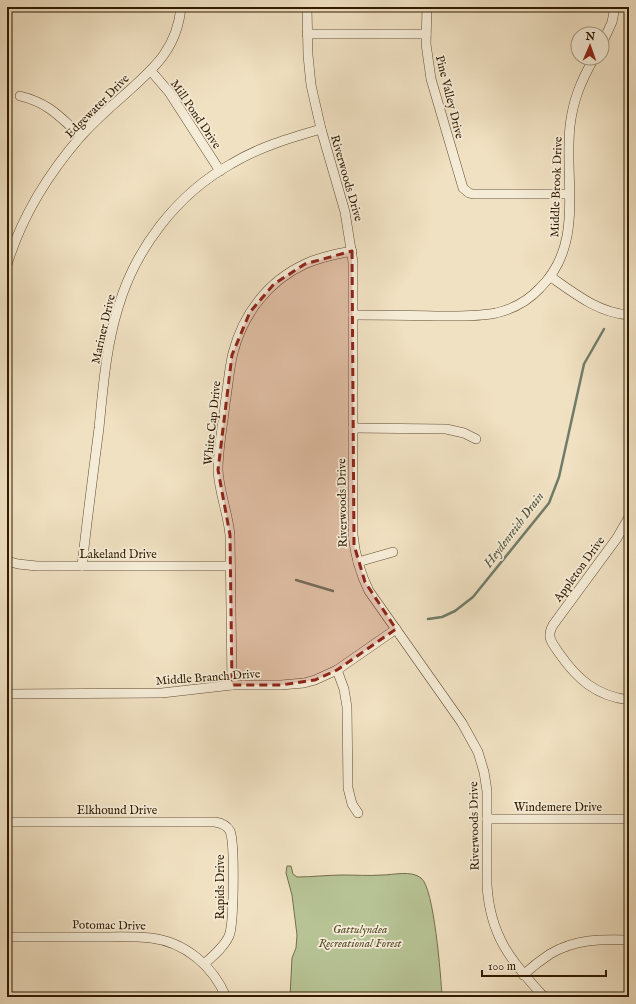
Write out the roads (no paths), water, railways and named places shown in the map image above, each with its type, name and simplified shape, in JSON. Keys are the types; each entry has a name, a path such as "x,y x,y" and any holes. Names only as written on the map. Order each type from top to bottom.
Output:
{"street":[{"name":"Edgewater Drive","path":"7,265 9,253 45,185 59,164 106,110 151,71 162,58 173,40 181,7"},
{"name":"Riverwoods Drive","path":"307,7 307,34 311,85 321,129 346,212 352,251 353,535 358,562 369,591 473,741 482,761 487,791 488,897 492,921 502,944 523,974 544,997"},
{"name":"Pine Valley Drive","path":"427,7 426,34 428,67 434,94 461,184 466,191 473,194 569,194"},
{"path":"610,26 615,7"},
{"path":"307,34 426,34"},
{"name":"Middle Brook Drive","path":"353,315 469,316 498,312 518,306 540,289 551,277 560,262 566,244 568,229 569,133 571,117 580,85 590,66"},
{"name":"Mill Pond Drive","path":"151,71 169,92 220,171"},
{"path":"20,96 32,99 48,106 82,136"},
{"name":"Mariner Drive","path":"82,566 107,359 113,326 122,295 138,261 158,229 187,196 220,171 248,154 260,149 321,129"},
{"name":"White Cap Drive","path":"232,685 229,524 220,488 218,470 230,366 239,332 257,302 283,277 293,270 315,260 352,251"},
{"path":"551,277 593,305 613,313 629,315"},
{"path":"353,428 446,429 464,433 476,439"},
{"name":"Appleton Drive","path":"629,517 616,538 552,625 549,634 551,642 567,665 581,680 605,694 629,700"},
{"path":"358,562 394,552"},
{"name":"Lakeland Drive","path":"7,561 27,565 230,566"},
{"name":"Middle Branch Drive","path":"7,694 162,693 232,685 281,685 304,683 318,679 337,670 396,629"},
{"path":"337,670 344,689 347,707 348,788 352,804 358,813"},
{"name":"Windemere Drive","path":"488,819 629,820"},
{"name":"Elkhound Drive","path":"7,822 215,822 226,826"},
{"name":"Rapids Drive","path":"204,964 226,942 231,929 233,917 231,836 230,831 226,826"},
{"name":"Potomac Drive","path":"7,937 151,938 172,943 190,952 204,964 218,981 226,997"},
{"path":"523,974 551,953 576,943 594,940 629,940"}],"waterway":[{"name":"Heydenreich Drain","path":"428,619 442,617 455,611 473,597 549,503 559,477 584,364 604,329"},
{"name":"Heydenreich Drain","path":"296,580 333,591"}],"park label":[{"name":"Gattulyndea Recreational Forest","path":"360,936"}]}
